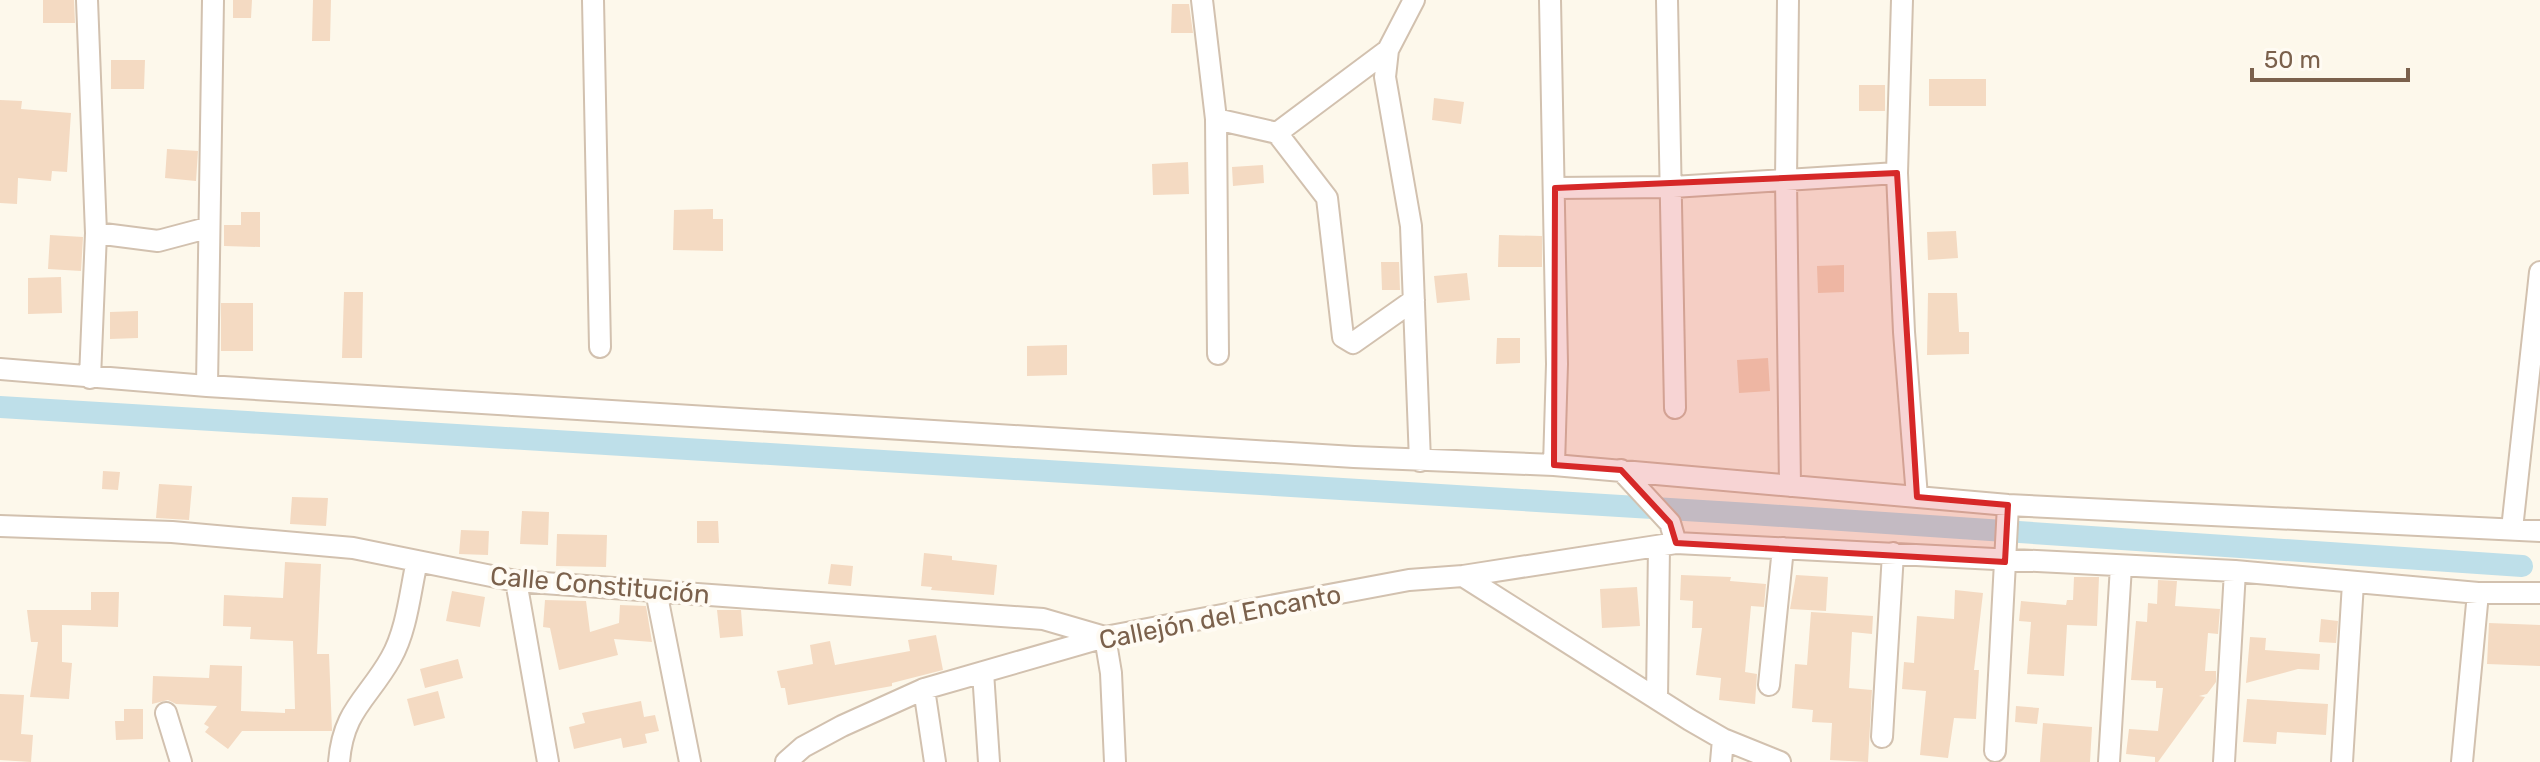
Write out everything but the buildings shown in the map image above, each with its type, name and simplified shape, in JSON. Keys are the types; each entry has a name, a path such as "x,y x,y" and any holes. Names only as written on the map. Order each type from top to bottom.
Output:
{"street":[{"path":"87,0 96,233 90,378"},
{"path":"207,386 207,228 213,0"},
{"path":"593,0 600,347"},
{"path":"1202,0 1216,119 1218,354"},
{"path":"1414,0 1388,50 1385,77 1411,226 1420,461"},
{"path":"1550,0 1555,188 1554,465"},
{"path":"1667,0 1675,408"},
{"path":"1788,0 1786,180 1790,486"},
{"path":"1902,0 1897,173 1904,332 1917,497"},
{"path":"1277,133 1388,50"},
{"path":"1216,119 1277,133 1327,198 1343,337 1353,343 1414,300"},
{"path":"1555,188 1673,187 1897,173"},
{"path":"96,233 158,241 207,228"},
{"path":"2512,529 2540,272"},
{"path":"0,369 207,386 1420,461 1554,465 1628,477 1917,497 2008,510 2540,531"},
{"path":"1628,477 1668,537 1657,698"},
{"path":"1995,751 2008,510"},
{"name":"Calle Constitución","path":"0,526 172,532 353,548 516,581 1043,619 1105,637"},
{"name":"Callejón del Encanto","path":"786,762 924,689 1105,637 1409,580 1463,576 1668,537 1783,548 2006,554 2121,566 2235,571 2478,593 2540,593"},
{"path":"1769,685 1783,548"},
{"path":"1882,737 1893,553"},
{"path":"339,762 348,718 391,658 399,641 417,561"},
{"path":"2109,762 2121,566"},
{"path":"2224,762 2235,571"},
{"path":"1463,576 1723,739 1780,762"},
{"path":"516,581 548,762"},
{"path":"2342,762 2353,583"},
{"path":"656,591 690,762"},
{"path":"2462,762 2478,593"},
{"path":"1105,637 1111,673 1115,762"},
{"path":"983,672 989,762"},
{"path":"924,689 935,762"},
{"path":"166,713 181,762"},
{"path":"1721,762 1723,739"}],"highlighted area":[{"path":"1897,173 1917,497 2008,505 2005,562 1676,543 1670,523 1621,470 1554,465 1555,188"}],"waterway":[{"path":"0,407 1751,514 2522,566"}]}
